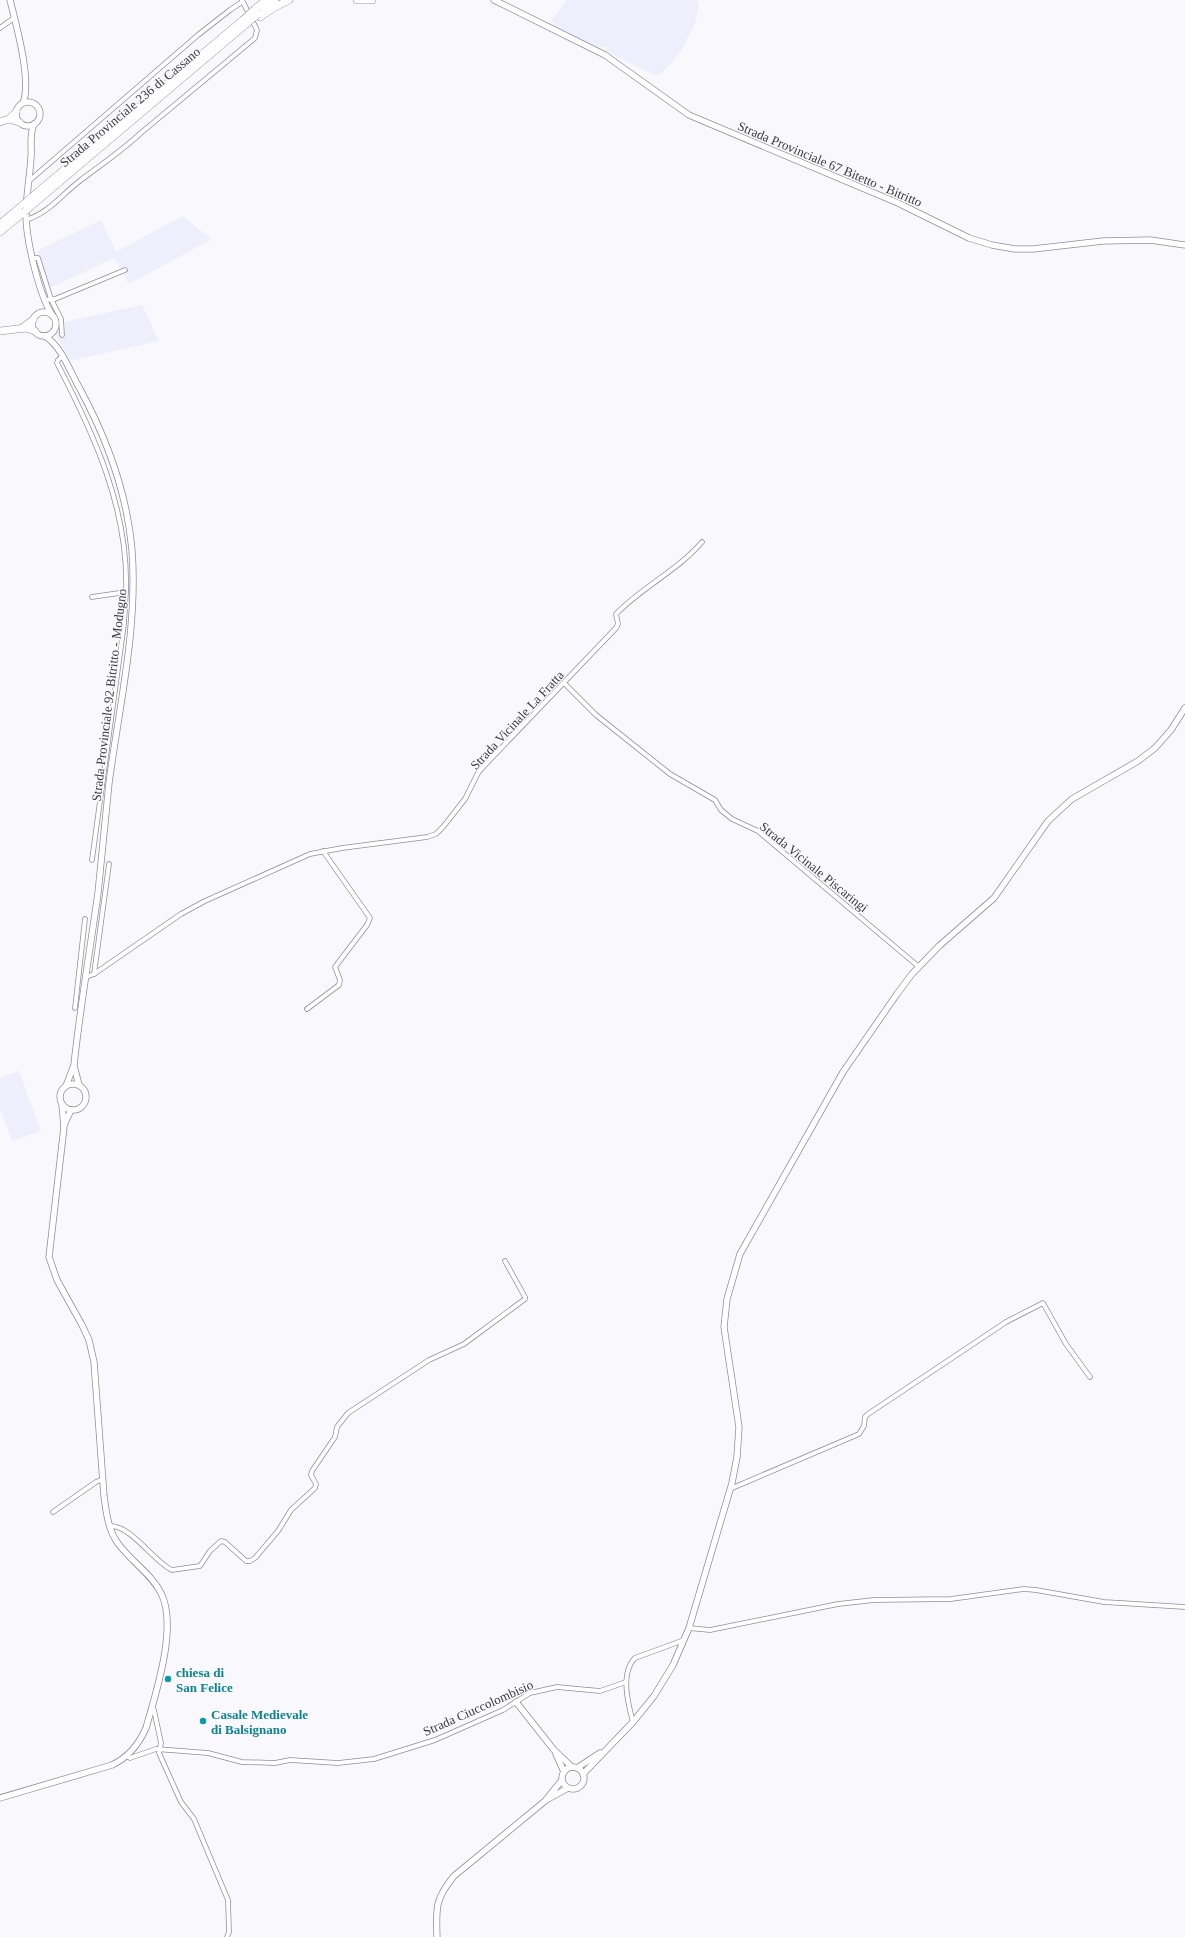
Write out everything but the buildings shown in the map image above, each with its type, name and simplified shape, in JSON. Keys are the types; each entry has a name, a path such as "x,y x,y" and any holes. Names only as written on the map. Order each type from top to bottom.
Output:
{"highway":[{"name":"Strada Provinciale 236 di Cassano","path":"258,13 266,0"},
{"name":"Strada Provinciale 236 di Cassano","path":"0,232 24,212 42,193 275,0"},
{"path":"258,13 289,0"},
{"path":"357,0 372,0"},
{"name":"Strada Provinciale 236 di Cassano","path":"0,224 24,204 42,193 245,24"},
{"path":"0,122 9,119 16,112"},
{"path":"9,119 22,124"},
{"path":"0,220 24,204"},
{"path":"22,328 35,317"},
{"path":"0,331 26,328 35,332"}],"main road":[{"path":"10,0 26,91 39,110 39,118 34,124 30,133 31,155 26,220 43,300 55,321 53,331 54,342"},
{"name":"Strada Provinciale 67 Bitetto - Bitritto","path":"494,0 605,55 689,115 898,202 969,238 992,245 1015,249 1032,249 1118,240 1150,240 1185,245"},
{"path":"26,91 22,103 16,112 22,124 30,133"},
{"path":"22,103 34,104"},
{"path":"22,124 34,124"},
{"path":"43,300 35,317 35,332 54,342"},
{"path":"35,317 44,312 52,315"},
{"path":"45,336 53,331"},
{"name":"Strada Provinciale 92 Bitritto - Modugno","path":"54,342 96,419 113,462 124,502 132,550 133,591 130,628 74,1065"},
{"path":"583,1774 633,1722 654,1696 673,1664 689,1628 730,1489 737,1457 738,1427 724,1327 727,1301 740,1254 843,1072 897,994 919,967 939,946 994,898 1048,821 1077,795 1138,761 1155,748 1171,730 1185,708"},
{"path":"62,1104 71,1110 79,1108 85,1102 86,1094 79,1085 74,1065"},
{"path":"66,1086 74,1065"},
{"path":"0,1798 112,1765 127,1756 141,1738 151,1708 163,1660 168,1627 166,1602 155,1584 118,1542 107,1517 92,1355 82,1325 57,1280 49,1257 64,1127 60,1096 62,1088 72,1083 79,1085"},
{"path":"64,1127 71,1110"},
{"path":"437,1937 436,1912 442,1890 454,1876 545,1801 568,1788 576,1789 581,1786 584,1780 583,1774 554,1750 516,1702"},
{"path":"564,1772 608,1747"},
{"path":"545,1801 562,1780 564,1772 554,1750"},
{"path":"562,1780 568,1788"}],"street":[{"path":"26,220 40,215 81,180 126,148 142,132 255,38 257,35 257,30 242,1 198,35 29,181"},
{"path":"0,28 14,18"},
{"path":"33,258 38,258 51,299 61,319 62,335"},
{"path":"43,300 51,299 109,278 125,270"},
{"path":"62,357 57,363 94,436 113,492 125,552 126,592 124,624 92,860"},
{"name":"Strada Vicinale La Fratta","path":"86,977 94,974 152,932 181,914 205,901 316,852 427,837 436,834 462,804 480,770 616,628 618,624 616,614 634,597 662,578 696,550 702,542"},
{"path":"92,597 126,592"},
{"name":"Strada Vicinale Piscaringi","path":"564,683 596,715 670,774 715,800 721,810 732,819 758,831 919,967"},
{"path":"102,783 109,784"},
{"path":"307,1010 339,985 340,980 335,967 367,925 370,918 323,851"},
{"path":"94,974 109,864"},
{"path":"75,1008 86,919"},
{"path":"82,955 89,956"},
{"path":"110,1526 117,1527 139,1541 163,1564 172,1570 200,1566 210,1551 221,1541 225,1542 246,1561 250,1561 255,1558 278,1531 291,1510 315,1488 316,1484 311,1475 312,1471 335,1437 337,1428 348,1413 430,1360 464,1344 525,1299 505,1261"},
{"path":"730,1489 859,1434 864,1426 865,1417 868,1414 1006,1322 1043,1303 1066,1344 1090,1377"},
{"path":"53,1512 96,1482 103,1479"},
{"path":"689,1628 710,1630 838,1604 874,1600 951,1599 1024,1589 1104,1602 1185,1607"},
{"path":"633,1722 626,1682 631,1661 635,1658 684,1640"},
{"name":"Strada Ciuccolombisio","path":"127,1756 130,1758 160,1749 208,1752 242,1762 274,1763 290,1760 338,1763 374,1759 436,1740 503,1710 530,1693 557,1687 600,1691 626,1682"},
{"path":"151,1708 154,1710 161,1743 159,1753 181,1802 194,1819 228,1900 229,1932 227,1937"}],"shaded area":[{"path":"567,0 698,0 699,7 695,23 683,49 664,71 656,76 606,51 606,47 602,46 599,48 554,26 554,23 551,21"},
{"path":"182,216 212,239 129,284 114,258 50,288 37,251 101,220 116,252"},
{"path":"142,305 159,341 70,361 56,335 59,323"},
{"path":"19,1071 41,1131 12,1141 0,1109 0,1078"}],"place":[{"name":"chiesa di San Felice","path":"168,1679"},
{"name":"Casale Medievale di Balsignano","path":"203,1721"}]}
